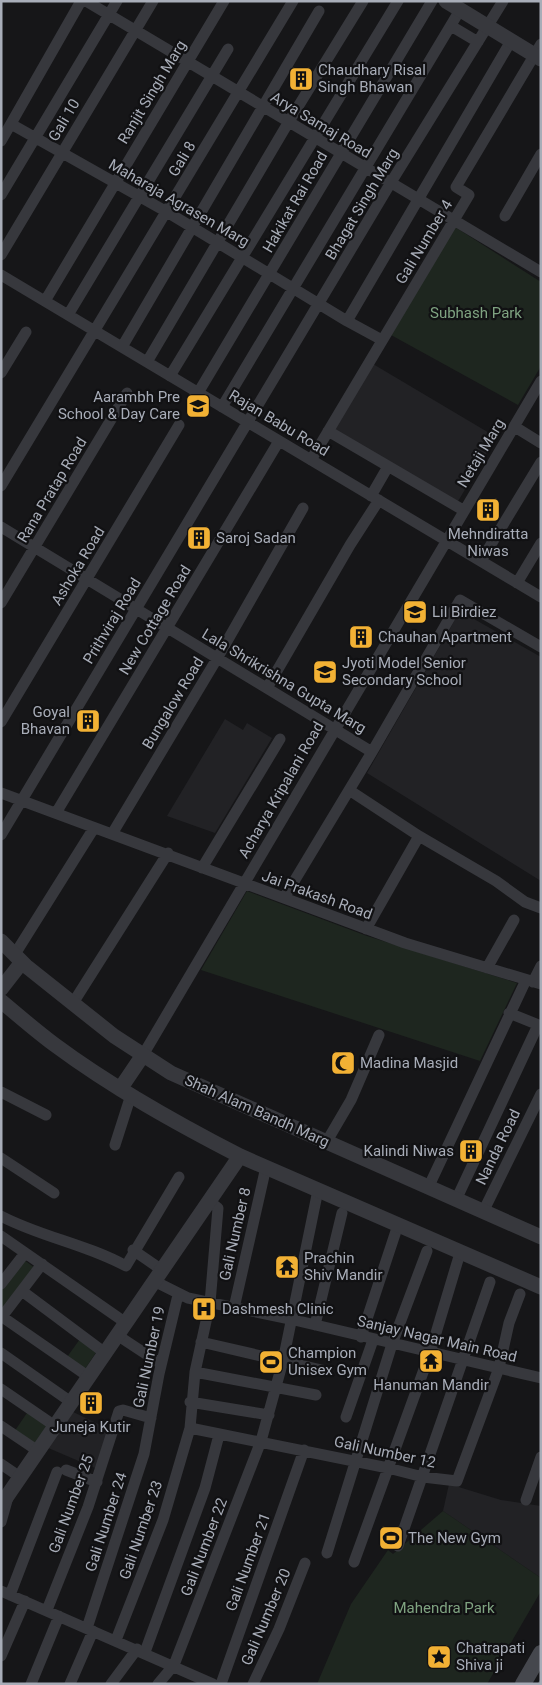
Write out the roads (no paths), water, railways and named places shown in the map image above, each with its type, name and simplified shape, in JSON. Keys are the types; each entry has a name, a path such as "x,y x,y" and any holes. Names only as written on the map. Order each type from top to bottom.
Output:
{"main road":[{"path":"523,1684 541,1653"}],"street":[{"path":"1,140 82,1"},
{"name":"Arya Samaj Road","path":"86,1 365,170 541,272"},
{"path":"1,196 110,16 117,1"},
{"name":"Gali 10","path":"1,255 152,1"},
{"name":"Ranjit Singh Marg","path":"45,301 224,1"},
{"name":"Gali 8","path":"1,486 293,1"},
{"path":"147,362 288,123 363,1"},
{"path":"170,376 398,1"},
{"name":"Hakikat Rai Road","path":"198,393 432,1"},
{"path":"446,1 511,42 539,53"},
{"name":"Bhagat Singh Marg","path":"249,423 390,184 503,1"},
{"path":"222,407 460,10"},
{"path":"122,347 319,11"},
{"path":"451,26 478,42"},
{"path":"347,321 511,42"},
{"path":"68,315 228,49"},
{"name":"Gali Number 4","path":"311,460 469,195 456,188 539,53"},
{"name":"Maharaja Agrasen Marg","path":"11,124 167,212 347,321 382,340"},
{"path":"505,216 541,154"},
{"name":"Rajan Babu Road","path":"1,275 541,597"},
{"path":"1,373 26,332"},
{"name":"Netaji Marg","path":"445,540 541,381"},
{"name":"Rana Pratap Road","path":"1,603 127,394"},
{"name":"Prithviraj Road","path":"1,835 249,423"},
{"name":"Ashoka Road","path":"1,722 179,425"},
{"path":"514,427 541,443"},
{"path":"328,431 464,510"},
{"name":"New Cottage Road","path":"56,814 279,441"},
{"path":"481,561 541,462"},
{"path":"268,688 350,545 375,498 386,470"},
{"name":"Bungalow Road","path":"112,834 218,657 303,508"},
{"name":"Lala Shrikrishna Gupta Marg","path":"1,527 372,752"},
{"name":"Acharya Kripalani Road","path":"143,1055 445,540"},
{"path":"516,583 541,543"},
{"path":"284,898 372,752 460,600 541,647"},
{"name":"Acharya Kripalani Road","path":"202,868 280,739"},
{"path":"349,790 419,836 496,880 525,902 541,908"},
{"name":"Jai Prakash Road","path":"1,793 168,853 244,884 421,949 533,982"},
{"path":"1,989 94,828"},
{"path":"366,929 419,836"},
{"path":"73,1003 168,853"},
{"path":"488,968 514,920"},
{"name":"Shah Alam Bandh Marg","path":"1,941 114,1036 171,1073 327,1141 428,1188 540,1235"},
{"path":"428,1188 509,1013 533,982 541,966"},
{"path":"1,1001 55,1045 126,1092 240,1156 541,1287"},
{"path":"456,1200 540,1026 509,1013"},
{"path":"327,1141 351,1100 379,1034"},
{"path":"115,1146 126,1092 143,1055"},
{"path":"1,1092 46,1115"},
{"name":"Nanda Road","path":"483,1212 541,1094"},
{"path":"1,1522 5,1499 240,1156"},
{"path":"1,1158 54,1193"},
{"name":"Gali Number 8","path":"234,1308 266,1167"},
{"path":"1,1216 37,1233 106,1255 126,1266 133,1250 179,1177"},
{"name":"Gali Number 22","path":"158,1684 174,1665 262,1441 283,1361 290,1319 318,1190"},
{"name":"Gali Number 23","path":"116,1640 163,1520 190,1428 190,1402 210,1303 218,1208 208,1201"},
{"path":"315,1325 342,1213"},
{"path":"361,1337 398,1225"},
{"path":"1,1236 42,1264 161,1364"},
{"name":"Sanjay Nagar Main Road","path":"133,1250 178,1295 290,1319 372,1340 541,1378"},
{"path":"327,1553 354,1460 392,1344 427,1251"},
{"path":"2,1281 25,1253"},
{"path":"354,1562 430,1353 460,1253"},
{"path":"42,1264 2,1317 89,1377"},
{"path":"398,1546 490,1282"},
{"path":"22,1291 105,1353"},
{"path":"499,1368 508,1329 520,1294"},
{"name":"Gali Number 19","path":"151,1421 161,1364 178,1295"},
{"path":"346,1417 372,1340"},
{"path":"201,1342 326,1371"},
{"path":"1,1353 72,1402"},
{"name":"Gali Number 12","path":"190,1428 354,1460 423,1477 457,1482 499,1368"},
{"path":"195,1372 316,1395"},
{"path":"1,1388 55,1426"},
{"path":"190,1402 269,1414"},
{"name":"Gali Number 25","path":"47,1610 88,1508 119,1411 123,1410 151,1421"},
{"name":"Gali Number 24","path":"70,1684 90,1629 144,1454 151,1421"},
{"path":"1,1426 38,1451"},
{"path":"111,1684 141,1651 205,1488 219,1434"},
{"name":"Gali Number 21","path":"221,1684 304,1450"},
{"path":"526,1500 541,1456"},
{"path":"1,1464 20,1477"},
{"path":"96,1482 62,1471 6,1593 174,1665 210,1683"},
{"name":"Gali Number 20","path":"253,1684 279,1629 305,1563"},
{"path":"1,1656 25,1601"},
{"path":"31,1684 59,1616"}],"place":[{"name":"Chaudhary Risal Singh Bhawan","path":"301,79"},
{"name":"Aarambh Pre School & Day Care","path":"198,406"},
{"name":"Mehndiratta Niwas","path":"488,510"},
{"name":"Saroj Sadan","path":"199,538"},
{"name":"Lil Birdiez","path":"415,612"},
{"name":"Chauhan Apartment","path":"361,637"},
{"name":"Jyoti Model Senior Secondary School","path":"325,672"},
{"name":"Goyal Bhavan","path":"88,721"},
{"name":"Madina Masjid","path":"343,1063"},
{"name":"Kalindi Niwas","path":"471,1151"},
{"name":"Prachin Shiv Mandir","path":"287,1267"},
{"name":"Dashmesh Clinic","path":"204,1309"},
{"name":"Hanuman Mandir","path":"431,1361"},
{"name":"Champion Unisex Gym","path":"271,1362"},
{"name":"Juneja Kutir","path":"91,1403"},
{"name":"The New Gym","path":"391,1538"},
{"name":"Chatrapati Shiva ji","path":"439,1657"}],"park label":[{"name":"Subhash Park","path":"476,313"},
{"name":"Mahendra Park","path":"444,1608"}]}
